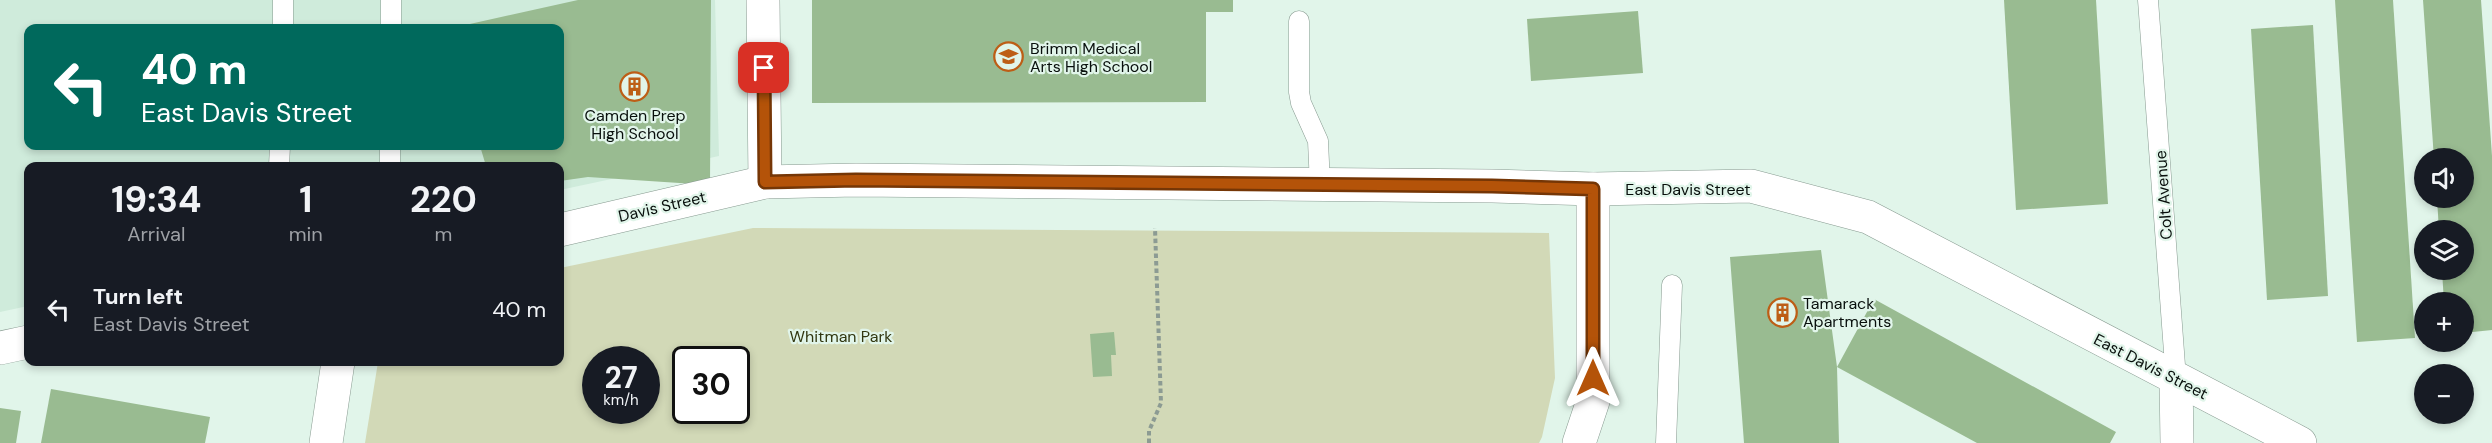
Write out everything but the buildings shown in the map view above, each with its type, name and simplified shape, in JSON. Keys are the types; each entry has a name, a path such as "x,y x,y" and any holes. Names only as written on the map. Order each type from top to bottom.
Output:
{"street":[{"path":"763,0 765,182"},
{"name":"East Davis Street","path":"765,182 856,180 1593,189 1752,186 1868,217 2300,443"},
{"name":"Davis Street","path":"564,229 765,182"},
{"path":"1579,443 1593,401 1593,189"},
{"path":"0,348 24,343"},
{"path":"326,443 337,366"},
{"path":"2176,379 2177,443"}],"lane":[{"path":"282,24 283,0"},
{"path":"391,0 391,24"},
{"name":"Colt Avenue","path":"2151,4 2176,379"},
{"path":"1299,21 1299,92 1301,103 1318,141 1320,184"},
{"path":"1666,443 1672,285"}],"path":[{"path":"1149,443 1149,431 1161,403 1155,228"}],"shaded area":[{"path":"0,0 715,0 719,156 564,189 564,162 24,162 24,307 0,312"}],"green space":[{"name":"Whitman Park","path":"753,228 1549,233 1555,378 1539,443 365,443 377,366 564,366 564,267"}],"place":[{"name":"Brimm Medical Arts High School","path":"1009,57"},
{"name":"Camden Prep High School","path":"635,87"},
{"name":"Tamarack Apartments","path":"1782,312"}],"route":[{"path":"764,68 765,182 879,180 1593,189 1593,378"}]}
